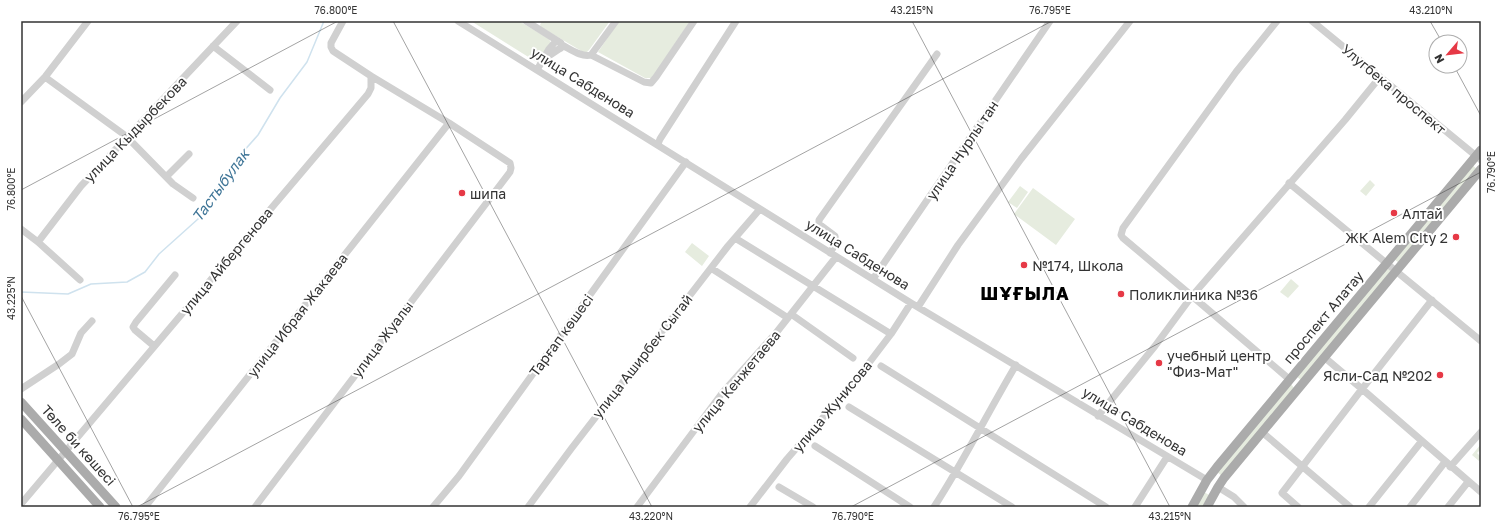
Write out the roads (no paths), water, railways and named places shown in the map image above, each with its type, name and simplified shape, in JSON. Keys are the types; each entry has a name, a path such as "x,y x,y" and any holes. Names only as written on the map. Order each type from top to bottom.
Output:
{"main road":[{"name":"проспект Алатау","path":"1192,507 1207,480 1289,379 1479,156"},
{"name":"проспект Алатау","path":"1207,507 1218,487 1262,432 1481,169"},
{"path":"1289,379 1299,387"},
{"name":"Төле би көшесі","path":"21,402 116,507"},
{"name":"Төле би көшесі","path":"21,419 100,507"},
{"name":"улица Сабденова","path":"1207,480 1218,487"}],"street":[{"path":"21,102 45,77 88,21"},
{"name":"улица Кыдырбекова","path":"38,242 81,186 126,136 236,21"},
{"path":"343,21 331,43 333,52 449,123"},
{"name":"улица Сабденова","path":"458,21 658,144 833,255 1098,416 1207,480"},
{"path":"526,21 535,23 559,43 587,56 591,54 616,21"},
{"path":"591,54 644,82 651,83 694,21"},
{"path":"658,144 736,21"},
{"name":"улица Нурлы тан","path":"873,279 1050,21"},
{"name":"улица Жунисова","path":"750,507 787,459 843,397 915,305 1021,160 1130,21"},
{"path":"1277,21 1236,72 1123,228 1122,235 1123,238 1289,379"},
{"name":"Улугбека проспект","path":"1312,21 1479,156"},
{"path":"537,70 549,49 559,43"},
{"path":"213,46 270,90"},
{"name":"улица Кенжетаева","path":"637,507 723,392 789,316 813,285 833,255 836,243 835,236 819,224 819,220 937,54"},
{"name":"улица Айбергенова","path":"21,504 368,94 372,88 371,76"},
{"path":"45,77 126,136 167,176 173,184 193,198"},
{"path":"1098,416 1155,346 1192,296 1289,183 1346,120 1380,77"},
{"name":"улица Жуалы","path":"255,507 510,172 510,163 449,123"},
{"name":"улица Ибрая Жакаева","path":"145,507 449,123"},
{"path":"167,176 189,154"},
{"name":"Тарғап көшесі","path":"433,507 463,469 686,162"},
{"path":"1289,183 1481,341"},
{"name":"улица Аширбек Сыгай","path":"528,507 711,268 760,209"},
{"path":"21,229 38,242 80,280"},
{"path":"735,238 891,334"},
{"path":"711,268 789,316 853,358"},
{"path":"154,346 135,330 133,326 175,275"},
{"path":"1298,507 1282,494 1302,466 1432,300"},
{"path":"21,388 60,364 72,354 81,333 92,321"},
{"path":"1324,357 1421,442 1481,492"},
{"path":"934,507 956,473 963,456 981,428 1016,365"},
{"path":"881,366 1106,507"},
{"path":"849,407 1012,507"},
{"path":"1262,432 1350,507"},
{"path":"1410,507 1448,465 1481,432"},
{"path":"1368,507 1421,442"},
{"path":"815,446 910,507"},
{"path":"1135,507 1168,457"},
{"path":"1448,507 1468,482"},
{"path":"779,487 813,507"},
{"name":"улица Сабденова","path":"1218,487 1234,497 1244,507"}],"waterway":[{"name":"Тастыбулак","path":"21,292 68,294 91,284 127,282 145,272 159,254 198,219 234,162 258,135 280,98 307,62 324,21"}],"place":[{"name":"шипа","path":"462,193"},
{"name":"Алтай","path":"1394,213"},
{"name":"ЖК Alem City 2","path":"1456,237"},
{"name":"№174, Школа","path":"1024,265"},
{"name":"Поликлиника №36","path":"1121,294"},
{"name":"учебный центр \"Физ-Мат\"","path":"1159,363"},
{"name":"Ясли-Сад №202","path":"1440,375"}],"district":[{"name":"ШҰҒЫЛА","path":"1025,293"}]}
